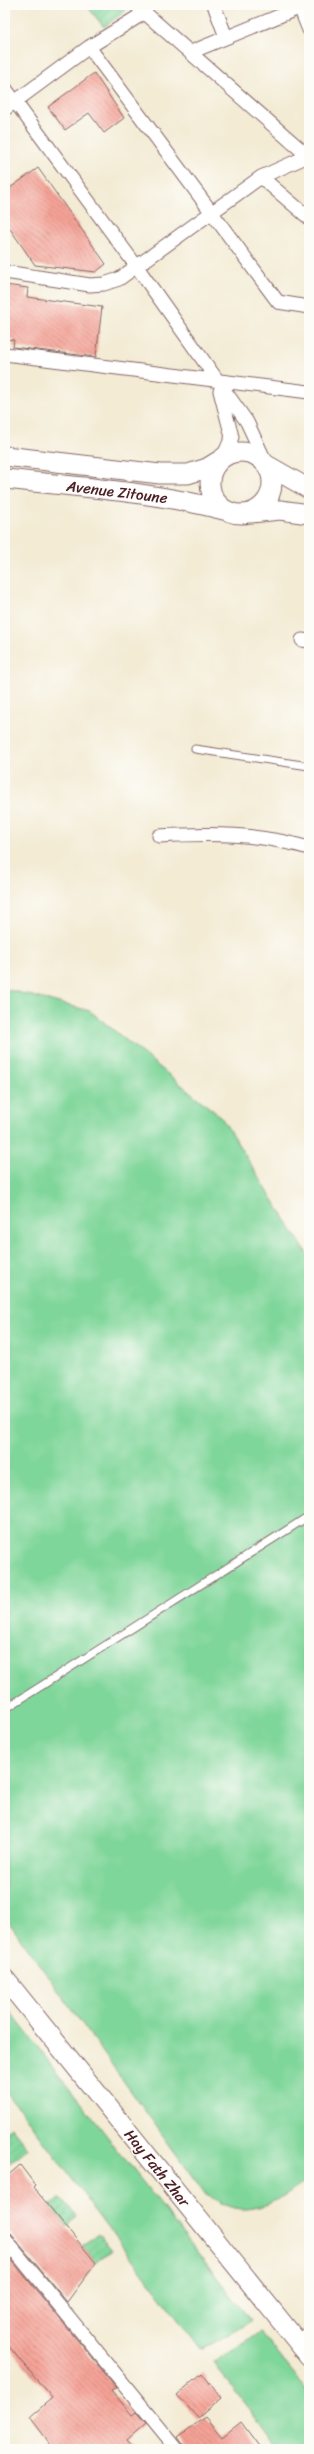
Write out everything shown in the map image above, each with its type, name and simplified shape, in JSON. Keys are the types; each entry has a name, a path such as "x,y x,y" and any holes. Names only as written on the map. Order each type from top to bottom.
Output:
{"main road":[{"path":"309,489 267,465 252,453 242,452 222,458 210,477 210,487 216,501 228,511 248,513 280,510 309,514"},
{"name":"Avenue Zitoune","path":"5,456 160,474 188,474 207,468 222,458"},
{"path":"248,513 257,510 270,495 272,485 267,465"},
{"name":"Avenue Zitoune","path":"5,479 157,496 198,503 228,511"},
{"name":"Hay Fath Zhar","path":"5,1979 305,2344"}],"street":[{"path":"214,5 226,37"},
{"path":"191,52 302,6 309,30"},
{"path":"5,272 90,285 104,284 119,279 214,213 261,177 309,157 191,52 140,9 10,105"},
{"path":"89,47 214,213 278,302 309,307"},
{"path":"5,88 10,105 137,267 217,382 247,422 267,465"},
{"path":"261,177 309,218"},
{"path":"5,354 217,382 309,392"},
{"path":"217,382 231,426 232,437 228,450 222,458"},
{"path":"159,836 221,833 287,841 309,848"},
{"path":"5,2239 177,2449"}],"lane":[{"path":"195,750 309,766"},
{"path":"5,1709 309,1516"}],"green space":[{"path":"86,5 123,5 125,11 104,27"},
{"path":"5,989 90,1011 221,1117 309,1257 309,2177 274,2201 254,2208 234,2208 206,2195 5,1917"},
{"path":"5,2005 251,2321 201,2350 5,2090"},
{"path":"11,2127 28,2148 5,2167 5,2132"},
{"path":"61,2197 78,2217 67,2226 50,2206"},
{"path":"98,2233 112,2250 96,2263 82,2246"},
{"path":"260,2332 309,2392 309,2449 279,2449 214,2363"}],"building":[{"path":"94,73 124,118 104,133 89,113 65,130 48,107"},
{"path":"38,168 106,264 96,272 35,265 6,223 10,188"},
{"path":"5,285 28,288 27,297 102,307 96,357 13,347 14,340 5,339"},
{"path":"20,2165 36,2186 34,2188 96,2263 67,2302 11,2234 5,2231 5,2178"},
{"path":"5,2252 116,2387 111,2390 132,2415 136,2412 146,2423 127,2440 135,2449 54,2449 30,2417 52,2398 5,2342"},
{"path":"202,2373 221,2398 198,2418 177,2395"},
{"path":"205,2417 222,2437 241,2422 261,2449 186,2449 178,2437"}]}
